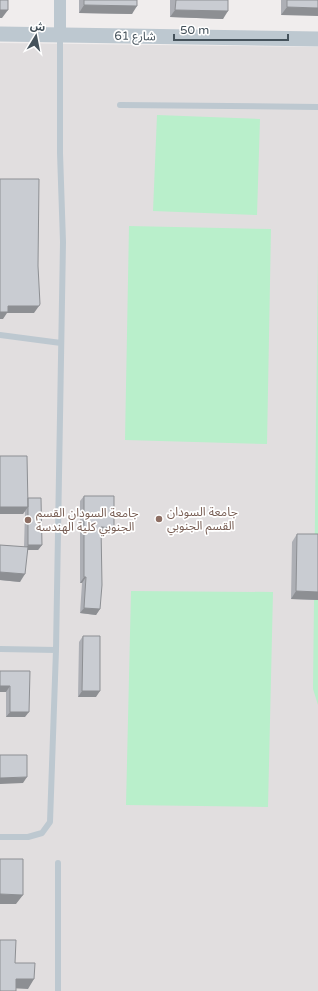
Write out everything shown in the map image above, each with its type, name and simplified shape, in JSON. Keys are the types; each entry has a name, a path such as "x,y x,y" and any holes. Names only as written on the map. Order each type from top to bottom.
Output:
{"street":[{"path":"60,0 60,35"},
{"name":"شارع 61","path":"0,34 318,39"}],"lane":[{"path":"0,837 28,837 42,834 50,822 56,650 63,242 60,153 60,35"},
{"path":"120,105 318,107"},
{"path":"0,335 61,343"},
{"path":"0,649 56,650"},
{"path":"58,863 58,991"}],"shaded area":[{"name":"جامعة السودان القسم الجنوبي","path":"0,43 318,47 318,991 0,991"}],"green space":[{"path":"157,115 260,119 257,215 153,211"},
{"path":"129,226 271,229 267,444 125,440"},
{"path":"318,255 318,705 313,689"},
{"path":"131,591 273,592 268,807 126,805"}],"building":[{"path":"0,0 8,0 8,10 0,10"},
{"path":"84,0 137,0 137,6 84,5"},
{"path":"176,0 228,0 228,11 175,10"},
{"path":"287,0 318,0 318,8 287,7"},
{"path":"0,179 39,179 38,266 40,304 39,306 8,306 8,312 0,312"},
{"path":"0,456 27,456 28,507 0,507"},
{"path":"84,496 114,496 114,528 101,527 102,585 100,609 84,608 86,577 84,577"},
{"path":"28,498 41,498 42,545 28,545"},
{"path":"297,534 318,534 318,592 296,591"},
{"path":"0,545 28,547 25,574 0,572"},
{"path":"83,636 100,636 100,691 82,691"},
{"path":"0,671 30,671 29,712 10,712 10,686 0,686"},
{"path":"0,755 27,755 27,777 0,778"},
{"path":"0,859 23,859 23,895 0,894"},
{"path":"0,940 16,940 15,963 35,963 34,979 16,979 16,991 0,991"}],"place":[{"name":"جامعة السودان القسم الجنوبي","path":"159,519"},
{"name":"جامعة السودان القسم الجنوبي كلية الهندسة","path":"28,520"}]}
